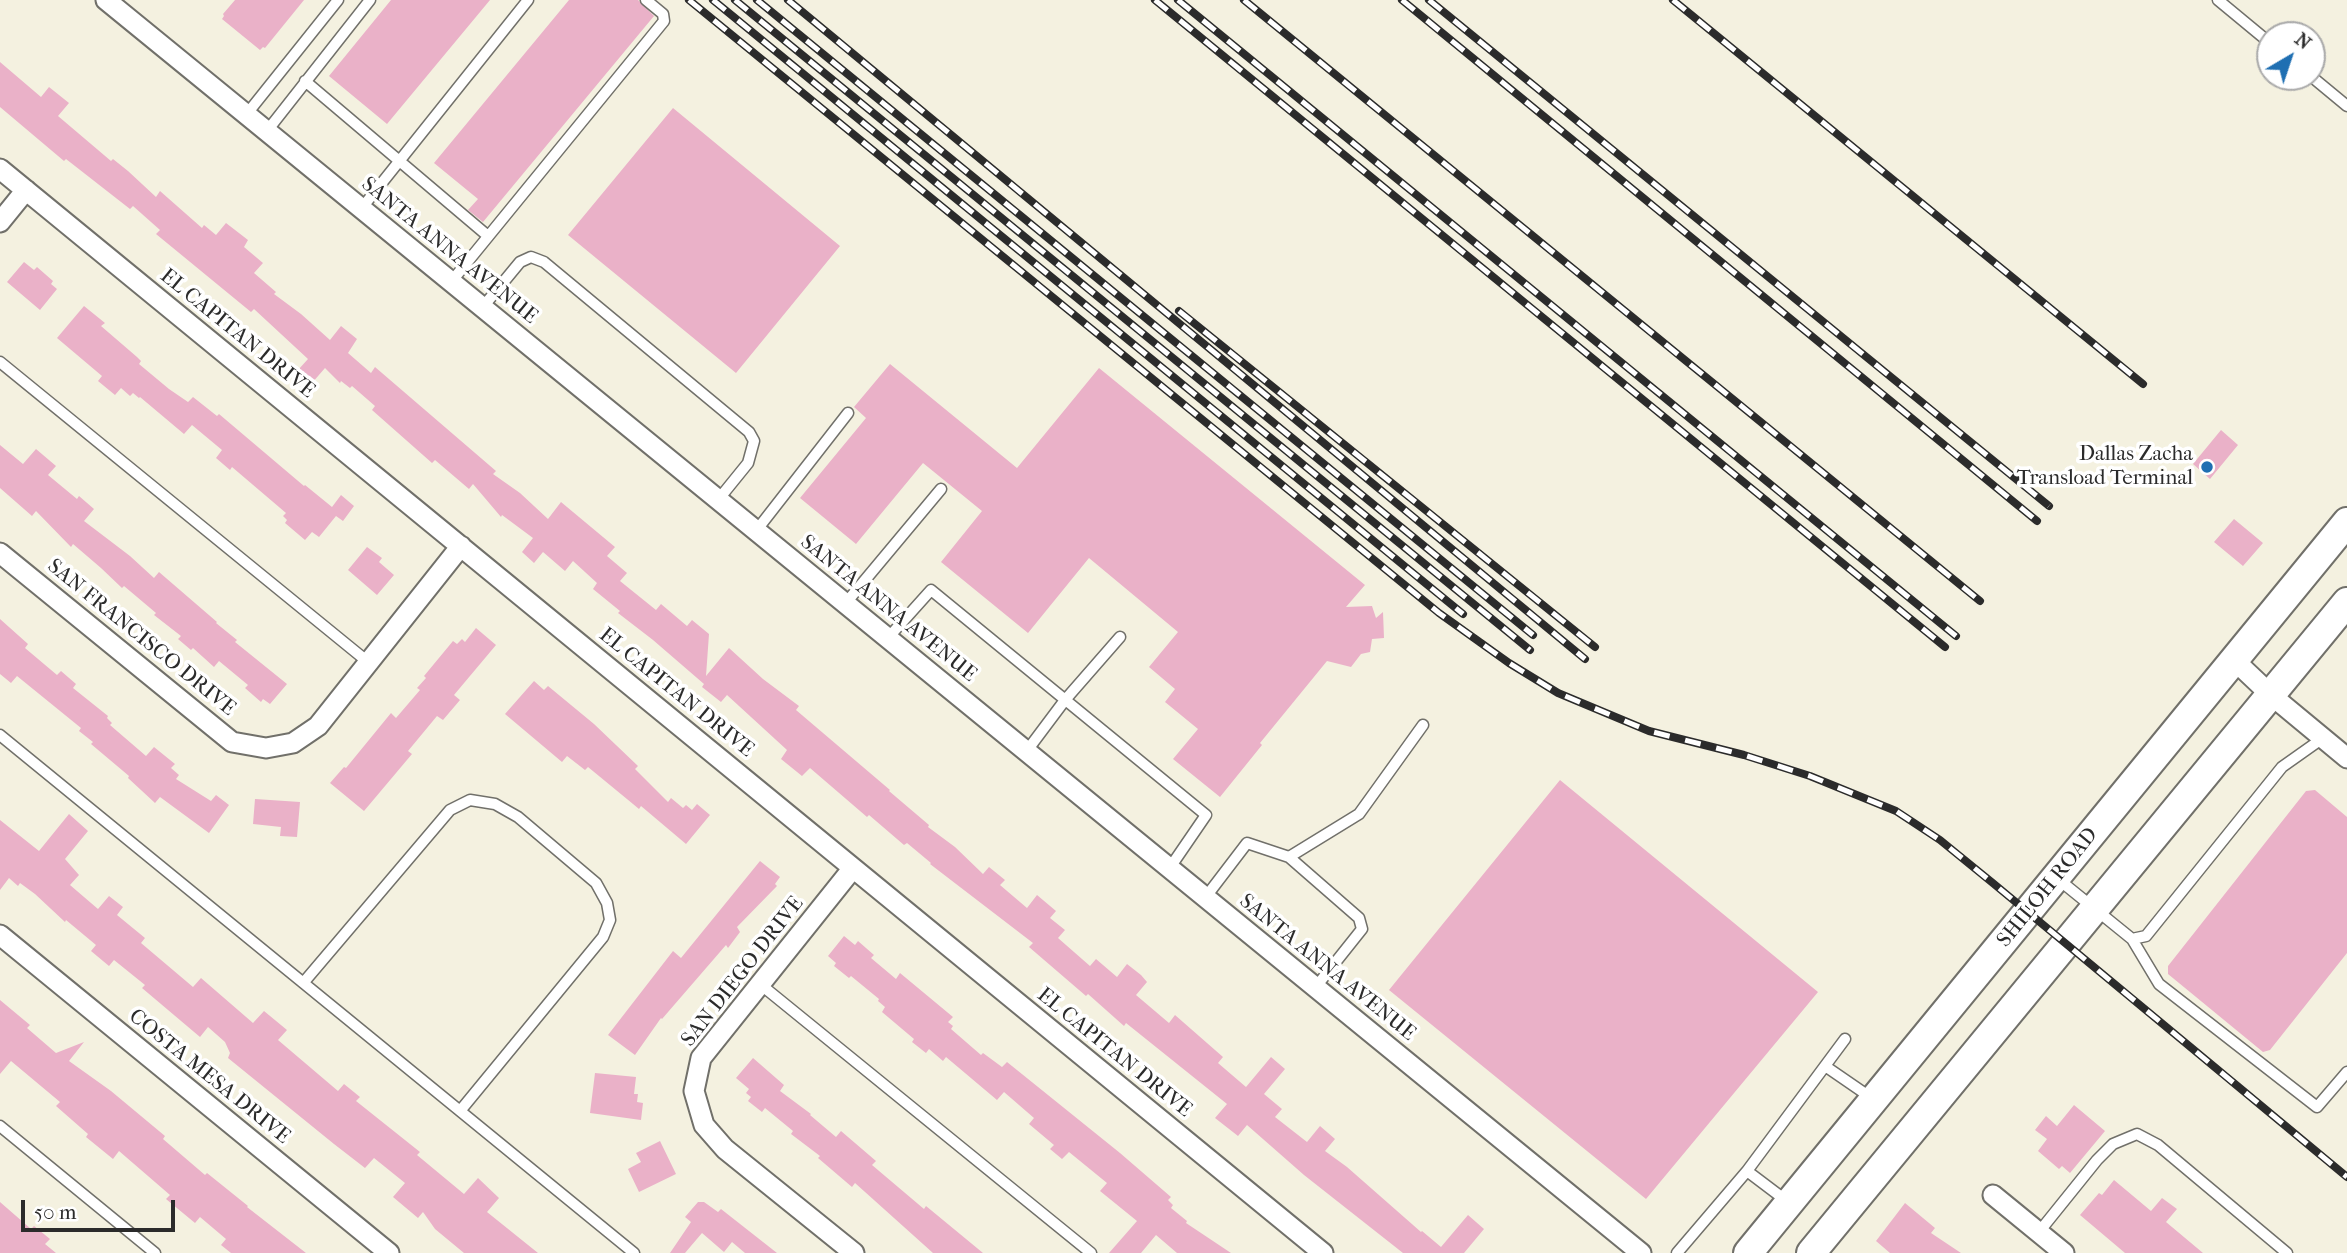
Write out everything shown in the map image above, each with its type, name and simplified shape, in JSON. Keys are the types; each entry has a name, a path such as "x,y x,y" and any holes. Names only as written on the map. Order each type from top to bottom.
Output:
{"main road":[{"name":"SHILOH ROAD","path":"1748,1253 2347,522"},
{"path":"1811,1253 2347,602"}],"street":[{"name":"SANTA ANNA AVENUE","path":"106,0 1641,1253"},
{"name":"EL CAPITAN DRIVE","path":"0,169 1323,1253"},
{"path":"0,222 26,190"},
{"name":"SAN FRANCISCO DRIVE","path":"0,553 232,741 266,748 293,743 318,726 461,546"},
{"path":"2234,660 2271,695 2347,758"},
{"name":"SAN DIEGO DRIVE","path":"853,868 701,1058 694,1091 704,1125 725,1149 853,1253"},
{"name":"COSTA MESA DRIVE","path":"0,935 389,1253"},
{"path":"1993,1195 2064,1253"}],"lane":[{"path":"246,115 338,0"},
{"path":"267,131 370,0"},
{"path":"361,209 528,0"},
{"path":"451,282 664,21 663,14 646,0"},
{"path":"2218,0 2256,31"},
{"path":"305,81 488,236"},
{"path":"2326,89 2347,106"},
{"path":"482,308 520,262 531,257 544,262 749,432 754,441 748,463 718,500"},
{"path":"0,362 368,663"},
{"path":"756,531 848,413"},
{"path":"845,604 941,489"},
{"path":"887,639 931,590 1206,815 1169,869"},
{"path":"1026,752 1065,700 1120,637"},
{"path":"1289,857 1359,814 1423,725"},
{"path":"0,735 634,1253"},
{"path":"2132,939 2146,936 2283,767 2323,738"},
{"path":"304,982 450,810 470,800 495,804 527,825 596,883 607,903 610,920 603,937 460,1111"},
{"path":"1205,898 1247,843 1289,857 1359,918 1362,929 1315,988"},
{"path":"2057,877 2132,939 2159,984 2317,1107 2347,1072"},
{"path":"760,984 1091,1253"},
{"path":"1677,1253 1747,1171 1844,1039"},
{"path":"1825,1066 1874,1100"},
{"path":"0,1126 155,1253"},
{"path":"2039,1232 2096,1160 2113,1144 2137,1135 2158,1145 2287,1253"},
{"path":"1747,1171 1789,1202"}],"building":[{"path":"235,0 304,0 265,48 260,50 222,19"},
{"path":"391,0 490,0 387,124 329,76"},
{"path":"569,0 638,0 654,16 483,222 468,210 478,199 434,163"},
{"path":"0,62 41,97 49,87 69,103 58,116 111,161 113,159 128,171 156,197 160,191 202,228 204,225 216,235 226,223 248,240 244,247 263,263 254,273 276,292 274,294 330,340 341,326 357,339 348,353 371,373 375,367 496,471 493,474 520,493 548,519 561,502 615,547 607,556 627,573 620,581 656,610 661,604 687,626 692,620 709,634 706,676 729,648 763,679 799,706 796,710 983,874 989,867 1005,880 1000,885 1027,908 1037,895 1056,911 1050,918 1065,930 1058,938 1090,966 1096,959 1117,977 1127,964 1141,975 1147,982 1136,995 1169,1023 1175,1015 1223,1057 1218,1063 1246,1087 1271,1057 1285,1069 1264,1094 1282,1109 1275,1117 1307,1142 1320,1126 1335,1139 1325,1151 1441,1247 1468,1215 1484,1229 1464,1253 1403,1253 1304,1175 1247,1125 1238,1136 1215,1118 1227,1104 1126,1023 1124,1026 1088,994 1086,996 1029,947 1033,943 930,864 907,843 904,845 869,815 867,817 810,768 802,776 781,759 787,750 727,695 721,702 702,687 704,684 618,613 620,611 593,589 597,583 573,561 565,571 543,552 534,563 522,552 533,538 502,515 501,517 473,484 469,489 435,460 432,463 372,410 375,406 352,386 350,388 341,381 340,383 325,368 312,383 298,370 308,359 254,309 251,312 156,234 160,230 133,206 130,209 66,159 64,161 0,107"},
{"path":"673,108 840,246 736,373 568,235"},
{"path":"24,262 34,270 37,267 53,281 51,284 57,289 40,310 7,282"},
{"path":"84,306 105,323 101,326 141,361 139,364 169,389 188,402 193,397 217,416 219,414 332,507 341,495 354,506 343,521 336,516 319,537 312,532 305,540 285,523 287,520 283,516 286,513 232,467 230,470 216,458 222,450 192,425 184,434 140,397 133,393 130,396 121,388 115,395 98,381 102,376 57,338"},
{"path":"890,364 1017,468 1099,368 1365,585 1346,607 1372,606 1376,618 1383,612 1384,638 1372,639 1370,652 1361,654 1351,667 1327,661 1220,797 1173,759 1198,729 1165,702 1175,689 1149,667 1178,632 1089,558 1028,633 941,562 982,511 923,463 856,544 800,498 866,418 854,407"},
{"path":"2221,430 2238,445 2210,479 2193,464"},
{"path":"0,445 23,464 36,449 56,466 48,475 94,509 84,521 154,578 159,572 237,640 235,642 287,684 270,704 263,699 261,702 245,688 248,685 219,661 214,667 193,648 191,650 178,639 181,636 154,615 156,613 124,586 122,588 73,544 71,547 36,511 32,516 0,488"},
{"path":"2234,519 2263,543 2243,566 2214,542"},
{"path":"367,547 382,558 379,562 394,575 377,595 348,570"},
{"path":"0,619 28,644 25,648 57,675 61,671 76,684 73,688 108,716 112,723 110,725 146,756 154,747 175,764 171,768 179,775 176,779 211,801 216,795 229,805 209,833 160,797 155,803 128,778 129,776 91,744 93,742 79,731 81,728 17,676 11,683 0,674"},
{"path":"476,628 496,645 454,695 460,700 443,720 437,716 408,751 412,754 364,811 330,783 346,768 391,713 396,718 420,690 417,688 426,678 424,676 453,641 457,644 462,639 465,642"},
{"path":"534,681 544,690 548,686 594,724 638,766 635,769 668,802 671,798 683,808 686,805 692,810 697,804 710,815 686,844 588,767 585,770 567,756 562,762 505,714"},
{"path":"1560,780 1818,992 1646,1199 1389,990"},
{"path":"2315,790 2347,817 2347,953 2270,1050 2263,1052 2168,974 2168,966 2306,791"},
{"path":"255,799 300,802 297,837 280,836 281,827 253,824"},
{"path":"69,814 88,831 65,859 79,875 70,885 98,909 109,896 123,907 117,915 145,938 141,943 193,987 201,978 253,1023 264,1011 287,1030 278,1040 338,1091 344,1084 360,1097 356,1101 420,1152 417,1155 464,1194 478,1178 499,1198 487,1212 538,1253 464,1253 435,1229 423,1212 418,1218 393,1197 405,1183 374,1158 365,1168 334,1144 228,1058 230,1053 225,1042 208,1027 200,1037 142,988 145,985 114,960 109,966 91,951 96,945 20,883 18,886 9,878 0,890 0,820 39,851"},
{"path":"760,861 780,877 775,884 777,886 737,927 740,932 728,948 726,945 661,1018 635,1055 608,1035 673,951 681,958"},
{"path":"844,936 855,945 858,941 874,955 871,958 896,979 900,973 953,1017 948,1022 953,1026 951,1029 981,1055 983,1053 1002,1067 1007,1062 1120,1153 1171,1197 1168,1200 1173,1205 1171,1208 1187,1221 1186,1223 1231,1253 1177,1253 1156,1235 1141,1253 1109,1253 1137,1221 1100,1191 1107,1183 1069,1152 1062,1159 1050,1149 1054,1145 1029,1124 1034,1118 1004,1092 997,1100 946,1057 943,1061 929,1049 926,1053 912,1042 914,1039 882,1012 885,1007 879,999 834,966 836,963 828,956"},
{"path":"0,1000 30,1025 27,1028 56,1053 84,1042 69,1061 111,1091 165,1136 163,1139 205,1175 207,1173 306,1253 231,1253 221,1245 226,1239 200,1217 195,1223 166,1199 170,1195 119,1151 113,1159 86,1137 88,1134 56,1106 60,1102 11,1061 0,1074"},
{"path":"753,1058 784,1085 780,1091 836,1137 841,1131 876,1161 872,1165 924,1209 926,1206 983,1253 933,1253 855,1183 852,1187 818,1158 820,1156 791,1134 793,1131 765,1108 762,1112 748,1101 751,1097 746,1093 749,1089 736,1078"},
{"path":"595,1073 636,1077 634,1094 638,1094 637,1102 643,1103 641,1120 590,1113"},
{"path":"2074,1105 2105,1131 2070,1173 2062,1166 2059,1169 2038,1151 2047,1139 2035,1130 2046,1116 2057,1126"},
{"path":"660,1141 676,1174 639,1192 628,1169 641,1162 636,1153"},
{"path":"2114,1180 2151,1211 2162,1198 2177,1209 2166,1222 2203,1253 2125,1253 2080,1215"},
{"path":"0,1202 31,1229 34,1226 50,1239 45,1244 56,1253 0,1253"},
{"path":"698,1202 704,1202 718,1212 721,1209 777,1253 745,1253 732,1242 724,1252 702,1233 685,1253 670,1253 691,1222 685,1217"},
{"path":"1905,1203 1935,1228 1931,1233 1961,1253 1890,1253 1876,1241"}],"railway":[{"path":"689,0 1439,613 1509,663 1558,693 1649,731 1744,755 1810,776 1896,811 1940,840 2347,1177"},
{"path":"713,0 1463,614"},
{"path":"735,0 1530,650"},
{"path":"757,0 1533,635"},
{"path":"788,0 1585,659"},
{"path":"1155,0 1945,647"},
{"path":"1178,0 1956,636"},
{"path":"1244,0 1980,601"},
{"path":"1402,0 2037,521"},
{"path":"1429,0 2049,506"},
{"path":"1673,0 2143,384"},
{"path":"1179,311 1595,647"}],"place":[{"name":"Dallas Zacha Transload Terminal","path":"2207,467"}]}
